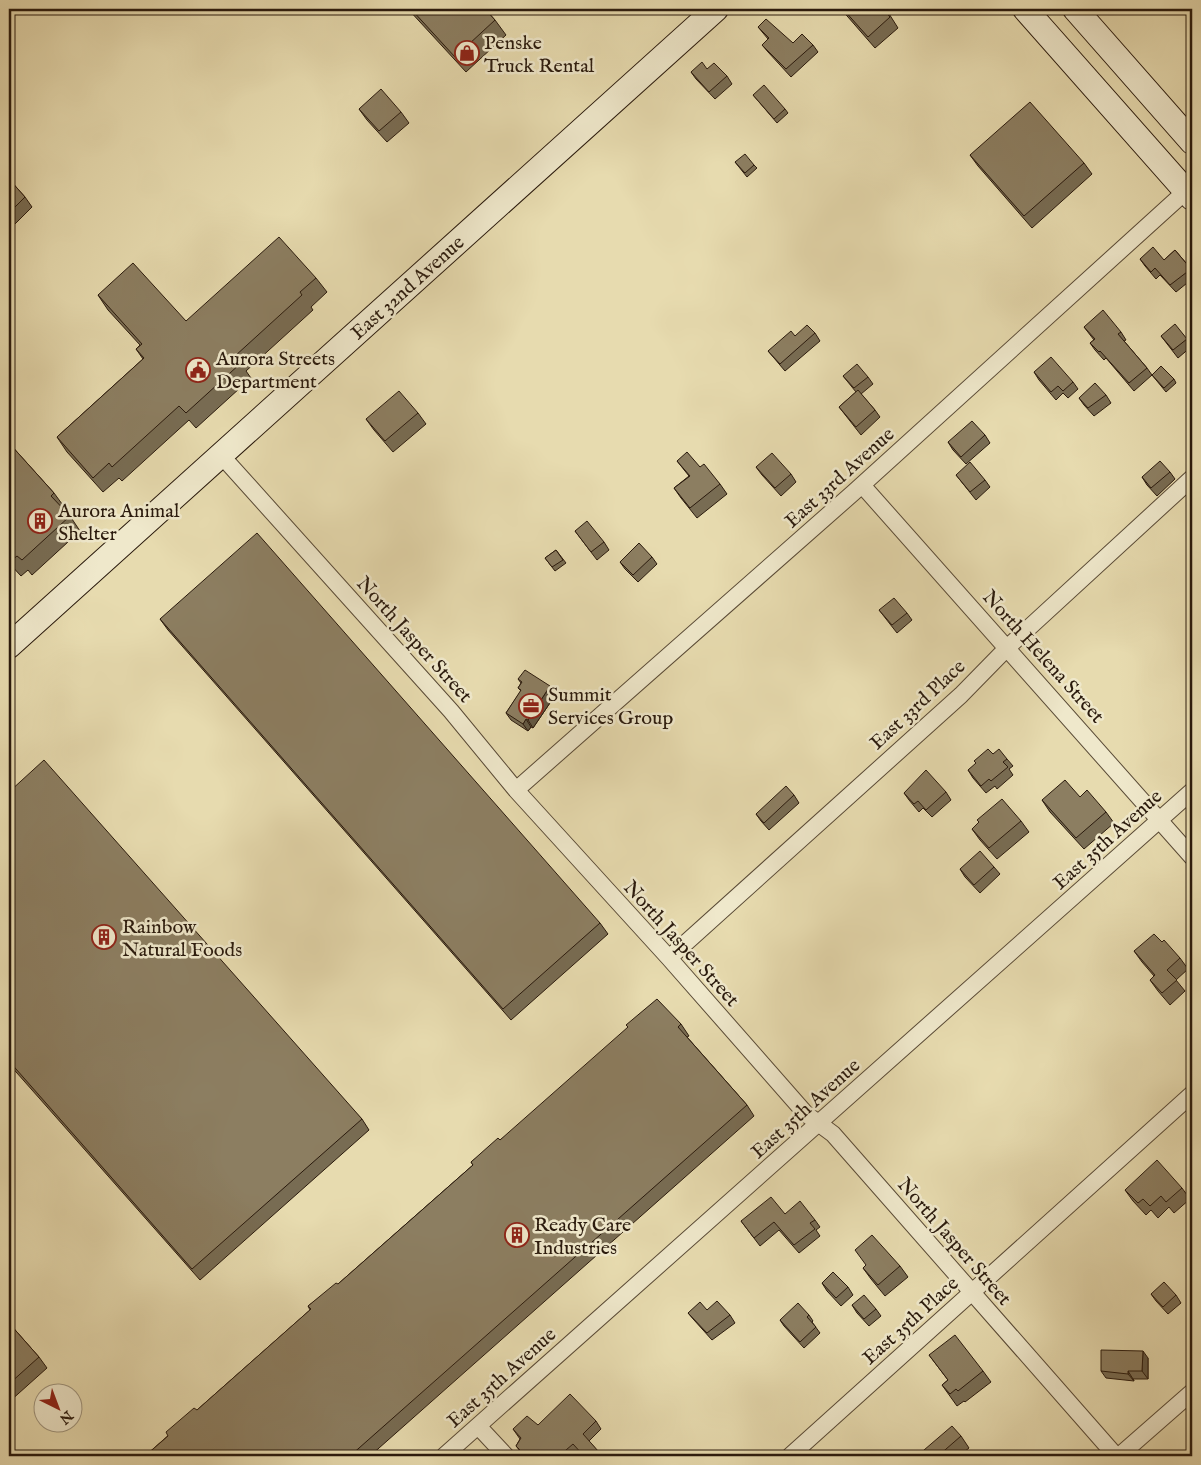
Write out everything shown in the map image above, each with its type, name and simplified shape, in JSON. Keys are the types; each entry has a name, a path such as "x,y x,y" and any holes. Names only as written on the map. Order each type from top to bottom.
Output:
{"street":[{"name":"East 32nd Avenue","path":"9,646 716,9"},
{"path":"1025,9 1189,195"},
{"path":"1075,9 1192,142"},
{"name":"East 33rd Avenue","path":"516,790 1189,195"},
{"name":"North Jasper Street","path":"220,454 451,711 516,790 669,958 806,1114 833,1134 1117,1456"},
{"name":"East 33rd Place","path":"669,958 961,695 1008,647 1192,478"},
{"name":"North Helena Street","path":"862,486 1008,647 1192,857"},
{"name":"East 35th Avenue","path":"444,1456 820,1124 1192,791"},
{"name":"East 35th Place","path":"790,1456 1192,1094"},
{"path":"1117,1456 1192,1392"},
{"path":"478,1426 506,1456"}],"building":[{"name":"Penske Truck Rental","path":"411,9 485,9 495,20 455,57"},
{"path":"843,9 883,9 890,17 868,37"},
{"path":"766,19 793,43 802,34 813,45 786,69 762,45 769,38 758,27"},
{"path":"702,62 707,69 714,63 727,76 709,92 691,72"},
{"path":"764,85 785,109 774,119 753,95"},
{"path":"381,89 401,112 379,131 359,109"},
{"path":"1030,102 1084,163 1024,216 970,155"},
{"path":"745,154 754,165 745,173 735,162"},
{"path":"9,179 25,197 9,213"},
{"name":"Aurora Streets Department","path":"279,237 316,278 300,292 302,295 235,356 241,363 186,413 179,406 112,467 109,463 93,478 57,437 144,358 136,349 142,344 98,295 133,263 186,321"},
{"path":"1153,247 1164,260 1175,250 1191,269 1170,285 1155,268 1151,272 1140,259"},
{"path":"1103,310 1121,332 1118,334 1147,368 1129,383 1100,351 1090,343 1095,339 1084,327"},
{"path":"1175,324 1187,339 1173,350 1161,336"},
{"path":"807,325 815,333 780,364 768,351 791,331 795,336"},
{"path":"1051,357 1073,382 1063,391 1058,386 1051,392 1034,372"},
{"path":"857,364 868,377 854,388 843,376"},
{"path":"1161,366 1174,379 1164,388 1152,375"},
{"path":"1095,383 1106,395 1088,408 1079,398"},
{"path":"858,390 875,410 856,427 839,407"},
{"path":"399,391 418,413 385,441 366,419"},
{"path":"972,421 985,435 961,457 948,442"},
{"name":"Aurora Animal Shelter","path":"9,443 54,493 51,496 70,516 22,560 17,556 11,561 9,559"},
{"path":"687,452 700,467 704,464 720,484 690,508 674,488 690,476 677,461"},
{"path":"772,453 791,474 775,488 756,467"},
{"path":"1160,461 1170,472 1151,488 1142,477"},
{"path":"970,462 985,480 970,492 956,475"},
{"path":"587,521 604,542 591,552 575,531"},
{"path":"257,533 600,923 503,1009 160,619"},
{"path":"639,543 652,557 633,575 620,562"},
{"path":"556,550 563,560 552,567 545,558"},
{"path":"894,598 907,613 892,625 879,610"},
{"path":"525,670 550,686 528,720 526,719 523,724 506,713 521,690 518,688 522,682 518,679"},
{"path":"988,749 993,754 999,749 1007,759 1003,762 1008,767 991,781 989,779 981,786 968,770 976,763 974,761"},
{"name":"Rainbow Natural Foods","path":"44,760 362,1119 192,1269 9,1061 9,792"},
{"path":"926,770 946,792 926,810 918,801 914,804 904,793"},
{"path":"1065,780 1080,797 1087,790 1106,812 1076,838 1042,800"},
{"path":"786,786 794,795 764,823 756,814"},
{"path":"1002,799 1021,821 989,848 972,829 979,822 977,820"},
{"path":"980,851 994,867 974,885 960,869"},
{"path":"1154,934 1162,942 1164,940 1180,958 1167,970 1177,980 1162,993 1150,980 1155,975 1134,951"},
{"name":"Ready Care Industries","path":"657,999 681,1024 678,1027 747,1105 350,1456 145,1456 168,1436 166,1432 194,1408 197,1410 311,1309 308,1306 336,1283 338,1284 473,1165 471,1162 498,1138 500,1140"},
{"path":"1157,1160 1182,1188 1166,1202 1161,1196 1150,1206 1143,1199 1138,1203 1125,1190"},
{"path":"771,1197 785,1214 800,1201 815,1220 810,1223 815,1229 794,1245 774,1222 754,1238 741,1221"},
{"path":"872,1235 900,1266 878,1285 863,1268 866,1265 855,1250"},
{"path":"833,1272 848,1287 836,1298 822,1283"},
{"path":"1164,1282 1176,1295 1163,1307 1151,1294"},
{"path":"864,1295 876,1309 864,1319 852,1305"},
{"path":"717,1301 730,1315 707,1333 688,1313 700,1302 707,1310"},
{"path":"798,1303 809,1315 807,1317 816,1327 800,1342 780,1320"},
{"path":"9,1323 39,1357 9,1384"},
{"path":"955,1335 983,1371 958,1391 956,1389 950,1394 942,1385 948,1380 929,1355"},
{"path":"1101,1350 1143,1351 1142,1371 1128,1371 1128,1374 1101,1371"},
{"path":"570,1394 596,1421 583,1434 599,1452 595,1456 584,1456 573,1444 559,1456 526,1456 516,1446 521,1438 513,1429 527,1416 538,1425"},
{"path":"952,1426 961,1436 938,1456 917,1456"}],"place":[{"name":"Penske Truck Rental","path":"467,53"},
{"name":"Aurora Streets Department","path":"198,370"},
{"name":"Aurora Animal Shelter","path":"40,521"},
{"name":"Summit Services Group","path":"531,706"},
{"name":"Rainbow Natural Foods","path":"104,937"},
{"name":"Ready Care Industries","path":"517,1235"}]}
